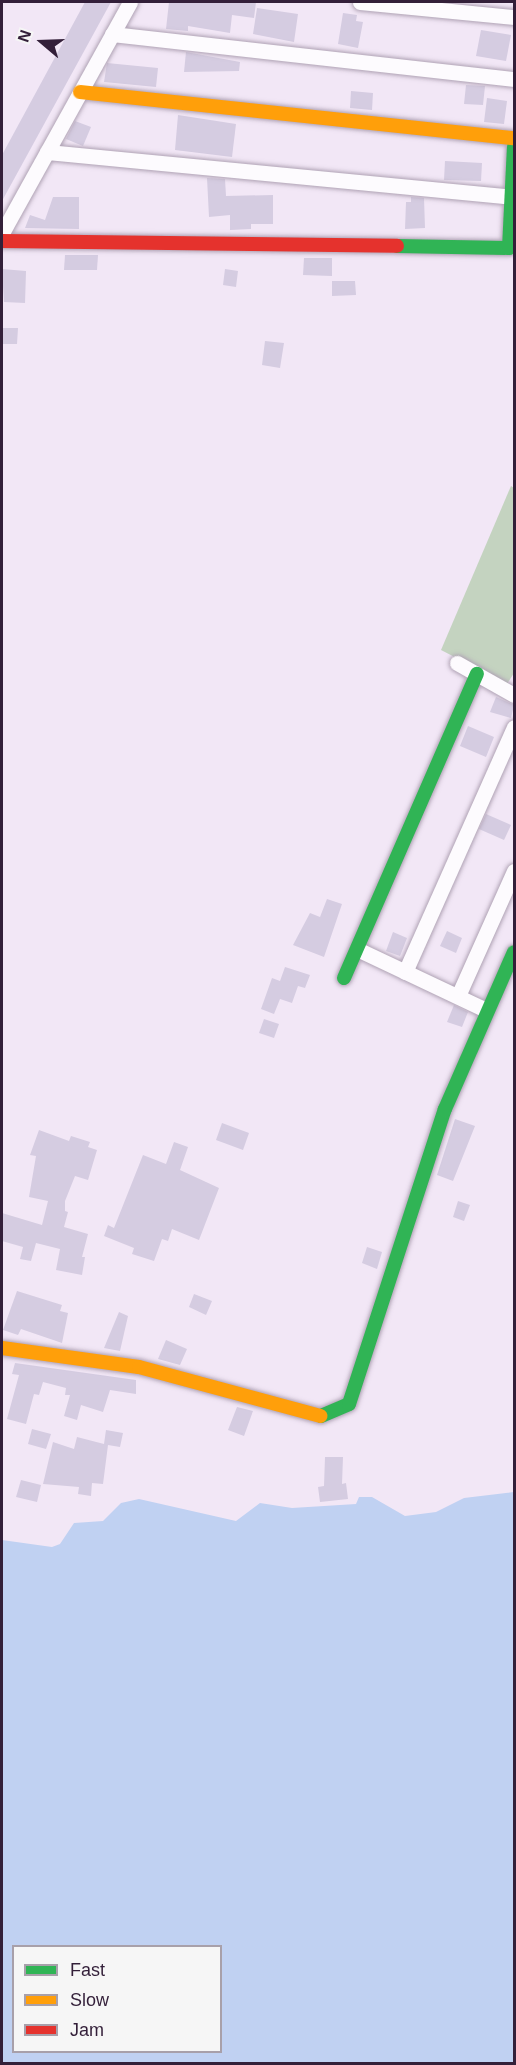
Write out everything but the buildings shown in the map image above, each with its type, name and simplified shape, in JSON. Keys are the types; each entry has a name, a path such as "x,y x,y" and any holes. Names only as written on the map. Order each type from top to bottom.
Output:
{"street":[{"path":"2,233 130,2"},
{"path":"360,2 514,17"},
{"path":"112,34 514,79"},
{"path":"80,93 514,138"},
{"path":"47,152 512,197"},
{"path":"2,241 509,248 514,155"},
{"path":"457,663 514,694"},
{"path":"344,978 477,674"},
{"path":"405,972 514,727"},
{"path":"458,996 514,871"},
{"path":"357,949 486,1010"},
{"path":"2,1348 139,1366 324,1417 349,1404 445,1109 486,1010 514,952"}],"green space":[{"path":"511,486 514,488 514,673 507,684 441,650"}],"water":[{"path":"514,1492 514,2063 2,2063 2,1540 52,1547 60,1544 74,1523 103,1521 121,1503 139,1499 236,1521 260,1503 292,1508 356,1504 359,1497 372,1497 405,1516 436,1512 464,1498"}],"traffic: fast":[{"path":"397,246 509,248 514,147"},
{"path":"344,978 477,674"},
{"path":"321,1416 349,1404 445,1109 514,952"}],"traffic: slow":[{"path":"80,92 514,138"},
{"path":"2,1348 139,1367 321,1416"}],"traffic: jam":[{"path":"2,241 397,246"}]}
